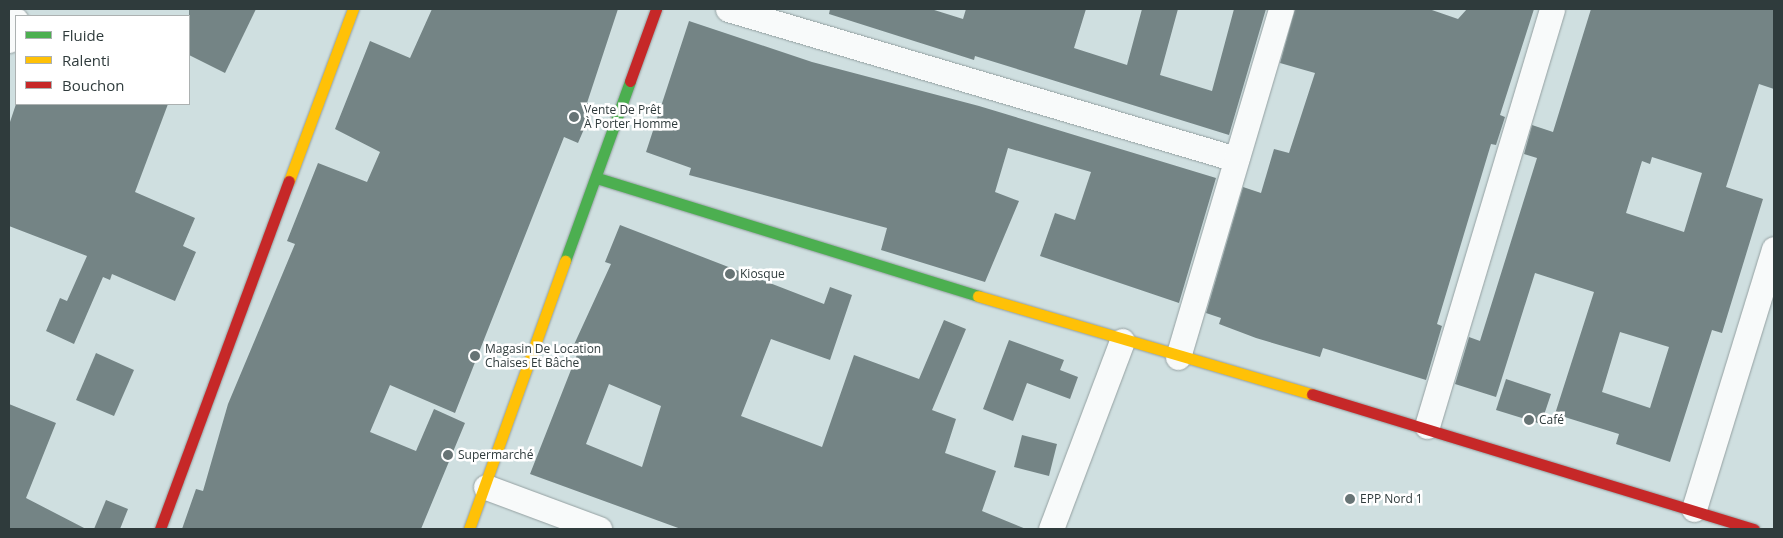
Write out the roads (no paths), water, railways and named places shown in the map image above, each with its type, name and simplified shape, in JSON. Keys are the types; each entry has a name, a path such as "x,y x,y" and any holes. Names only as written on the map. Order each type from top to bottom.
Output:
{"street":[{"path":"160,529 353,9"},
{"path":"470,529 656,9"},
{"path":"728,9 1236,159"},
{"path":"1178,357 1281,9"},
{"path":"1427,426 1552,9"},
{"path":"9,40 15,23"},
{"path":"597,178 1178,357 1427,426 1754,529"},
{"path":"1694,509 1774,249"},
{"path":"1051,529 1122,340"},
{"path":"486,487 600,529"}],"place":[{"name":"Vente De Prêt À Porter Homme","path":"574,117"},
{"name":"Kiosque","path":"730,274"},
{"name":"Magasin De Location Chaises Et Bâche","path":"475,356"},
{"name":"Café","path":"1529,420"},
{"name":"Supermarché","path":"448,455"},
{"name":"EPP Nord 1","path":"1350,499"}]}
